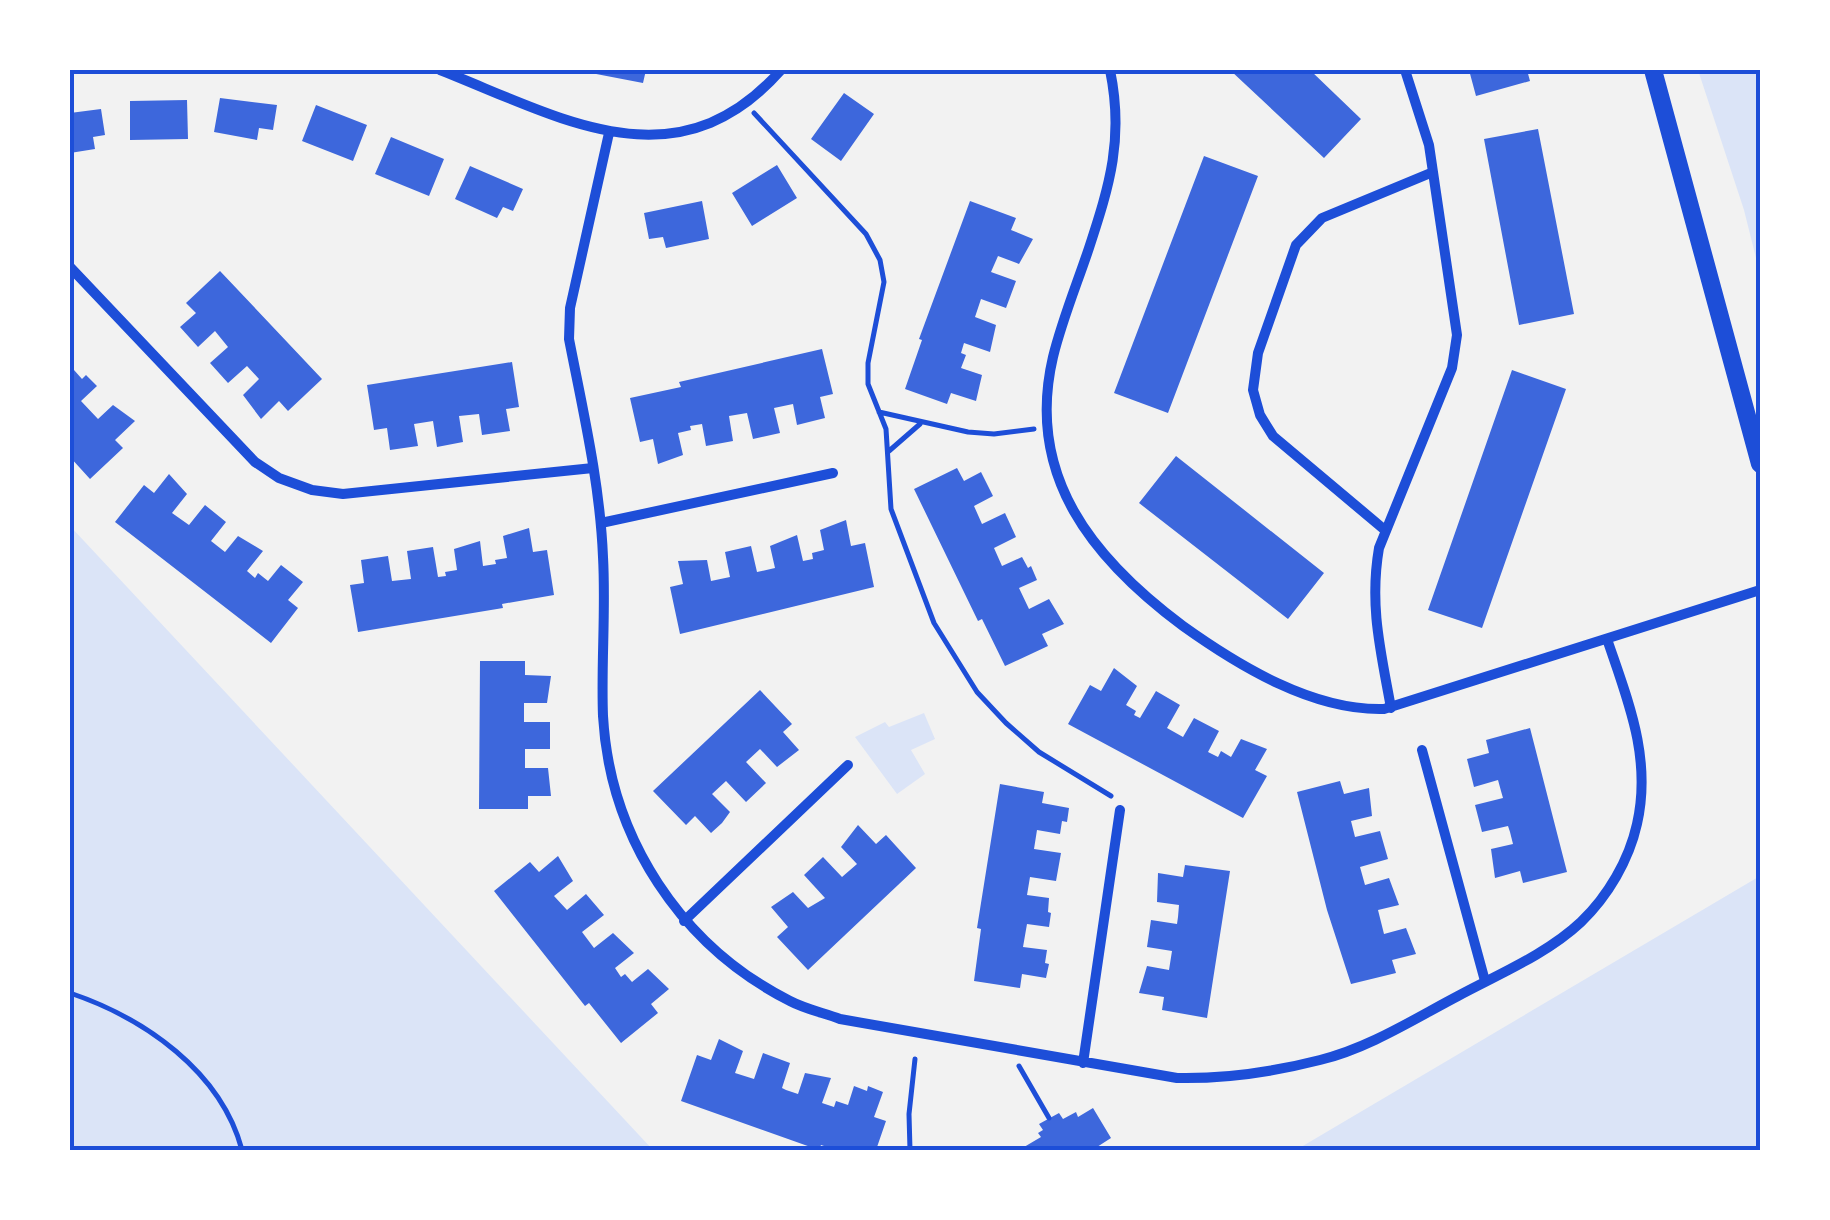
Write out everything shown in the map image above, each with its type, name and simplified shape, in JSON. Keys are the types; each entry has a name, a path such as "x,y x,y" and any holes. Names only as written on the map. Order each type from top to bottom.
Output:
{"street":[{"path":"440,70 609,133 646,136 681,132 718,119 745,103 781,70"},
{"path":"1110,70 1116,100 1117,141 1111,182 1053,356 1048,428 1068,504 1088,538 1155,605 1210,645 1268,677 1335,705 1360,710 1392,708 1760,590"},
{"path":"1392,708 1374,610 1374,580 1386,531 1452,368 1457,336 1429,144 1405,70"},
{"path":"1653,70 1760,464"},
{"path":"609,133 570,308 570,339 602,524 606,611 603,714 608,756 617,798 634,840 655,880 684,921 712,948 791,1001 840,1019 1178,1078 1224,1078 1293,1066 1370,1042 1553,945 1583,920 1616,877 1636,827 1642,792 1642,754 1607,639"},
{"path":"1386,531 1273,436 1260,415 1253,390 1254,366 1296,245 1309,228 1322,218 1433,172"},
{"path":"70,267 244,452 280,478 312,490 343,494 594,468"},
{"path":"602,524 833,473"},
{"path":"1422,750 1485,981"},
{"path":"684,921 848,765"},
{"path":"1082,1063 1120,810"}],"path":[{"path":"745,103 866,234 880,260 884,282 868,363 868,384 889,451 891,509 934,622 977,692 1006,723 1039,752 1116,799 1120,810"},
{"path":"879,412 920,424 994,434 1048,428"},
{"path":"889,451 920,424"},
{"path":"70,993 103,1004 174,1050 206,1080 234,1121 242,1150"},
{"path":"1012,1050 1049,1118"},
{"path":"910,1150 915,1060"}],"shaded area":[{"path":"1698,70 1760,70 1760,274 1744,210"},
{"path":"70,526 653,1150 70,1150"},
{"path":"924,713 935,739 911,750 925,774 897,794 855,737 885,722 889,727"},
{"path":"1760,876 1760,1150 1296,1150"}],"building":[{"path":"646,70 643,83 591,73"},
{"path":"1230,70 1310,70 1361,119 1324,158"},
{"path":"1469,70 1527,70 1530,81 1476,96"},
{"path":"844,93 874,114 841,161 811,139"},
{"path":"220,98 277,105 273,130 259,128 257,140 214,132"},
{"path":"187,100 188,139 130,140 130,101"},
{"path":"316,105 367,125 353,161 302,141"},
{"path":"101,109 105,135 93,137 95,149 70,153 70,113"},
{"path":"1538,129 1574,314 1519,325 1484,139"},
{"path":"391,137 444,159 429,196 375,174"},
{"path":"1204,156 1258,176 1168,413 1114,393"},
{"path":"777,165 797,198 752,226 732,193"},
{"path":"470,166 523,189 513,211 503,207 497,218 455,199"},
{"path":"702,201 709,239 666,248 663,237 649,239 644,213"},
{"path":"970,201 1016,218 1011,230 1033,239 1019,264 998,256 991,272 1016,281 1006,308 981,299 975,317 996,325 990,352 964,343 961,353 966,355 961,368 982,375 976,401 951,393 947,404 905,389 922,340 919,339"},
{"path":"220,271 322,379 288,411 279,401 261,419 243,395 259,379 247,366 228,383 210,363 228,347 215,331 198,347 180,327 196,313 186,303"},
{"path":"822,349 833,394 820,397 825,418 797,425 793,404 774,408 780,433 753,439 747,413 729,416 733,441 706,446 702,424 690,426 691,430 678,433 683,455 658,464 653,439 640,442 630,398 681,387 679,382"},
{"path":"512,362 519,407 506,409 510,431 482,435 479,414 459,416 463,442 437,447 433,421 414,424 418,446 390,450 387,428 374,430 367,385"},
{"path":"74,370 97,386 81,401 98,419 113,405 135,421 115,440 123,448 90,479 70,457 70,373"},
{"path":"1512,370 1566,389 1482,628 1428,610"},
{"path":"1176,456 1324,573 1288,619 1139,503"},
{"path":"957,468 964,481 981,472 993,496 974,506 982,524 1005,513 1016,537 994,548 1002,566 1022,557 1028,568 1031,566 1037,580 1019,588 1029,609 1049,599 1064,624 1042,634 1048,646 1005,666 982,619 978,621 914,489"},
{"path":"169,474 187,494 172,513 189,525 205,505 226,522 211,541 225,552 238,536 263,551 247,571 255,578 258,573 268,581 281,565 303,582 288,600 298,608 271,643 115,522 144,485 154,493"},
{"path":"846,520 851,546 865,543 874,587 680,634 670,587 683,584 678,561 707,560 711,581 730,577 725,552 751,546 757,572 775,568 770,546 797,535 803,561 813,559 812,553 824,550 820,530"},
{"path":"529,528 533,552 547,550 554,595 502,604 503,608 358,632 350,585 364,583 361,560 388,556 392,581 411,579 407,551 433,547 438,577 446,576 445,572 457,570 454,549 480,541 483,566 496,564 495,560 507,558 503,536"},
{"path":"480,661 525,661 525,675 551,676 547,703 524,703 524,722 550,722 550,749 525,749 525,768 548,768 551,796 528,796 528,809 479,809"},
{"path":"1114,668 1137,686 1126,705 1136,711 1134,715 1140,718 1156,691 1180,705 1167,728 1183,737 1194,718 1219,731 1208,752 1218,757 1221,751 1231,757 1241,739 1267,749 1255,770 1267,776 1243,818 1068,724 1090,685 1101,691"},
{"path":"760,690 792,724 783,732 799,750 777,767 760,749 746,762 766,783 746,802 726,781 712,794 730,812 722,823 711,833 695,816 686,825 653,791"},
{"path":"1530,728 1567,872 1523,883 1520,871 1495,878 1491,849 1513,844 1510,832 1508,826 1482,832 1475,805 1503,798 1498,780 1474,787 1467,759 1489,753 1486,740"},
{"path":"1340,781 1344,794 1369,788 1372,816 1351,821 1355,837 1380,831 1388,859 1360,867 1365,885 1389,878 1399,905 1378,910 1384,934 1406,928 1416,954 1392,960 1396,973 1351,984 1327,910 1297,792"},
{"path":"1000,784 1044,792 1042,803 1069,808 1060,834 1037,830 1034,849 1061,853 1056,881 1030,877 1027,895 1049,898 1051,913 1049,927 1027,924 1023,947 1047,950 1045,963 1049,964 1046,978 1022,974 1020,988 974,981 981,929 977,928"},
{"path":"858,825 876,844 886,835 916,868 808,970 777,937 788,927 771,907 793,892 808,908 825,898 804,875 823,857 842,877 857,864 841,847"},
{"path":"558,856 573,881 554,896 567,910 586,894 604,915 582,932 594,948 613,933 634,953 615,968 621,977 625,974 632,982 648,969 669,989 651,1004 658,1013 621,1043 589,1003 585,1006 494,891 530,862 539,872"},
{"path":"1185,865 1230,871 1207,1018 1162,1010 1164,997 1139,993 1147,966 1169,970 1172,951 1147,947 1151,920 1177,924 1179,905 1157,902 1158,873 1183,877"},
{"path":"719,1039 743,1051 735,1073 754,1079 763,1053 790,1063 782,1088 786,1090 798,1094 805,1073 831,1078 822,1103 834,1107 836,1101 848,1105 854,1086 883,1092 874,1117 886,1121 876,1150 836,1150 821,1145 819,1150 681,1101 697,1055 711,1060"},
{"path":"1093,1108 1111,1138 1097,1147 1099,1150 1019,1150 1041,1137 1038,1133 1043,1130 1039,1124 1059,1113 1063,1119 1076,1112 1078,1117"}]}
